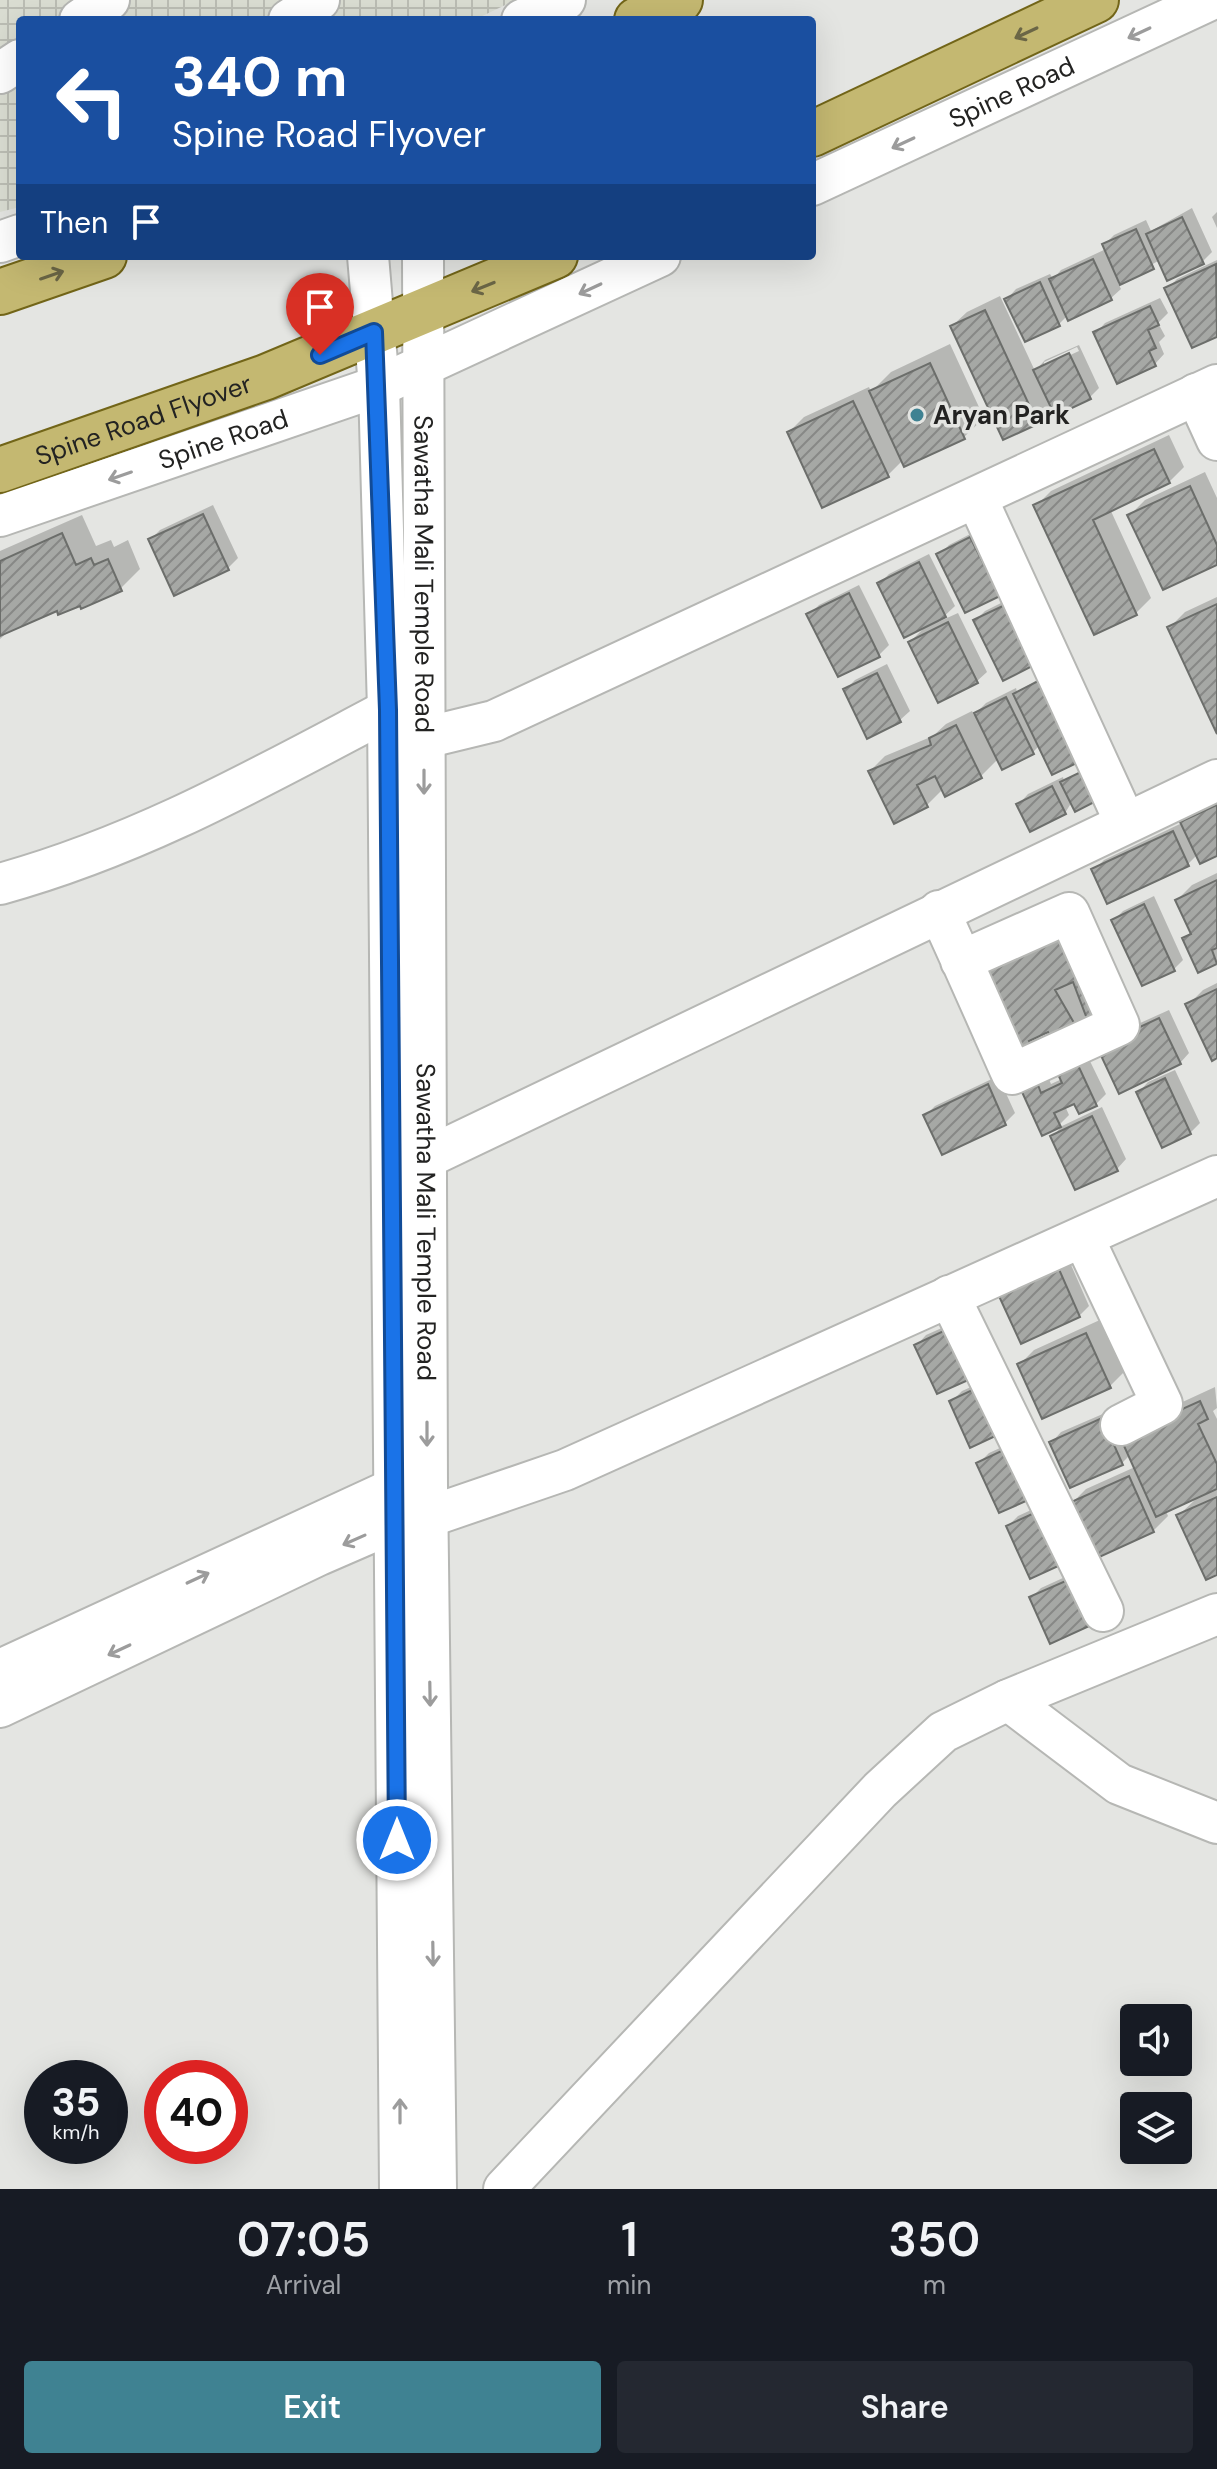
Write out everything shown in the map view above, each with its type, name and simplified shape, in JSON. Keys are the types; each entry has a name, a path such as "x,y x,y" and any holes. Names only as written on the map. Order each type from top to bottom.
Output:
{"main road":[{"path":"646,16 680,0"},
{"name":"Spine Road","path":"816,132 1096,0"},
{"path":"0,292 92,260"},
{"path":"374,332 545,260"},
{"name":"Spine Road Flyover","path":"0,470 266,377 374,332"}],"street":[{"path":"86,16 109,0"},
{"path":"295,16 319,0"},
{"path":"531,16 565,0"},
{"name":"Spine Road","path":"816,183 1210,0"},
{"name":"Sawatha Mali Temple Road","path":"368,260 379,386 411,1503 436,2189"},
{"name":"Sawatha Mali Temple Road","path":"400,2189 411,1503 426,1158 421,451 425,367 423,260"},
{"name":"Spine Road","path":"0,516 379,386 652,260"},
{"path":"424,738 494,721 977,499 1207,389 1217,440"},
{"path":"977,499 1125,822"},
{"path":"0,884 72,864 170,824 388,710"},
{"path":"426,1158 1217,780"},
{"path":"939,911 961,961"},
{"path":"0,1670 411,1503 565,1470 1217,1176"},
{"path":"1094,1232 1141,1306"},
{"path":"1094,1232 1162,1404 1121,1425"},
{"path":"949,1296 1103,1611"},
{"path":"0,1707 411,1503"},
{"path":"504,2189 918,1753 943,1732 1008,1700 1217,1614"},
{"path":"1008,1700 1119,1784 1217,1823"}],"shaded area":[{"path":"0,0 516,0 482,16 16,16 16,208 0,212"}],"building":[{"path":"1182,217 1204,264 1167,281 1146,234"},
{"path":"1136,229 1154,269 1120,285 1102,244"},
{"path":"1093,259 1112,300 1068,321 1049,279"},
{"path":"1216,264 1217,337 1192,348 1164,288"},
{"path":"1040,282 1060,326 1025,342 1004,299"},
{"path":"1150,306 1159,325 1148,330 1156,348 1149,351 1156,366 1117,384 1093,332"},
{"path":"985,310 1038,424 1003,440 950,326"},
{"path":"1069,353 1091,399 1055,416 1033,370"},
{"name":"Aryan Park","path":"930,363 965,439 904,467 869,391"},
{"path":"853,401 889,477 822,508 787,432"},
{"path":"1154,449 1170,483 1093,520 1137,615 1094,635 1033,505"},
{"path":"1190,486 1217,545 1217,565 1163,590 1127,515"},
{"path":"203,514 229,570 174,596 148,539"},
{"path":"62,533 76,565 91,558 94,565 108,559 122,591 81,609 80,606 58,615 57,611 0,636 0,561"},
{"path":"970,537 1000,596 965,613 936,554"},
{"path":"919,562 946,617 904,638 877,583"},
{"path":"849,593 880,657 838,677 806,614"},
{"path":"1011,602 1040,662 1003,681 973,620"},
{"path":"1217,604 1217,734 1167,627"},
{"path":"948,622 978,683 938,703 908,642"},
{"path":"877,673 901,722 867,739 843,689"},
{"path":"1042,679 1083,760 1052,775 1013,694"},
{"path":"1006,697 1034,754 1002,770 974,713"},
{"path":"956,725 982,778 945,797 935,776 917,785 928,807 894,824 868,771 931,745 929,738"},
{"path":"1087,769 1102,798 1075,812 1060,782"},
{"path":"1052,786 1066,814 1030,832 1016,804"},
{"path":"1217,805 1217,856 1200,864 1180,822"},
{"path":"1173,831 1189,866 1107,904 1091,869"},
{"path":"1217,880 1217,948 1212,950 1217,964 1198,973 1182,938 1191,934 1175,900"},
{"path":"1144,904 1175,971 1142,986 1111,920"},
{"path":"1067,928 1110,1014 1089,1024 1073,982 1055,990 1077,1028 1052,1040 1048,1032 1029,1041 1032,1047 1012,1057 988,971"},
{"path":"1217,989 1217,1058 1212,1061 1185,1004"},
{"path":"1159,1018 1181,1064 1119,1094 1097,1047"},
{"path":"1077,1063 1097,1106 1079,1114 1074,1104 1054,1113 1061,1127 1042,1136 1022,1092 1038,1085 1041,1093 1062,1083 1057,1072"},
{"path":"1165,1078 1191,1134 1162,1148 1136,1092"},
{"path":"988,1084 1006,1125 942,1155 923,1115"},
{"path":"1092,1116 1118,1171 1075,1190 1050,1136"},
{"path":"1058,1267 1080,1317 1021,1344 998,1294"},
{"path":"952,1327 975,1377 937,1394 914,1345"},
{"path":"1086,1333 1111,1388 1042,1419 1017,1364"},
{"path":"983,1385 1004,1432 970,1448 949,1401"},
{"path":"1200,1401 1208,1419 1198,1424 1217,1464 1217,1489 1156,1517 1120,1437"},
{"path":"1102,1418 1123,1465 1070,1488 1049,1442"},
{"path":"1012,1446 1035,1497 999,1513 976,1463"},
{"path":"1129,1476 1154,1532 1095,1559 1069,1503"},
{"path":"1217,1497 1217,1575 1206,1580 1176,1515"},
{"path":"1043,1509 1067,1562 1030,1579 1006,1526"},
{"path":"1077,1576 1098,1622 1050,1644 1029,1597"}],"place":[{"name":"Aryan Park","path":"917,415"}],"route":[{"path":"320,355 374,332 379,386 388,710 397,1840"}]}
